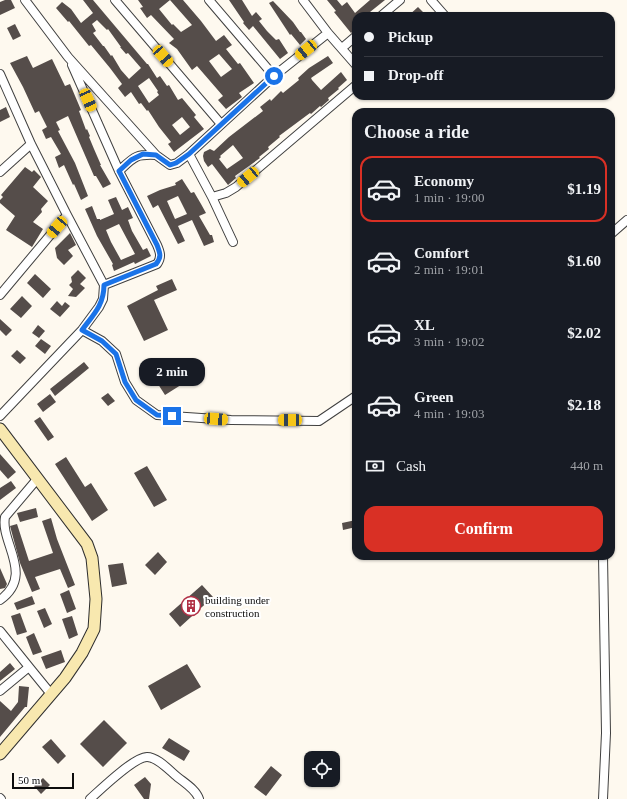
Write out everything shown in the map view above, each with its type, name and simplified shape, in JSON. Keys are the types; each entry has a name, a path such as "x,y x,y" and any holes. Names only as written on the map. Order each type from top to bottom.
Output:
{"street":[{"path":"25,0 68,57 156,155 170,165 176,163 189,154 274,76 328,33"},
{"path":"115,0 221,124"},
{"path":"209,0 274,76"},
{"path":"386,12 400,0"},
{"path":"431,0 441,12"},
{"path":"305,1 328,33 352,61"},
{"path":"342,48 352,39"},
{"path":"68,57 119,171 157,245 160,254 160,259 156,264 104,285"},
{"path":"0,74 31,144 66,215 104,285 103,299 82,330 0,416"},
{"path":"212,197 226,193 236,187 352,88"},
{"path":"0,172 31,144"},
{"path":"119,171 137,156 143,154 156,155"},
{"path":"189,154 212,197 233,242"},
{"path":"0,296 66,215"},
{"path":"615,230 627,220"},
{"path":"82,330 102,341 116,354 125,382 136,400 157,415 231,420 319,421 352,399"},
{"path":"0,429 87,544 92,558 96,599 94,629 82,653 65,678 0,754"},
{"path":"0,600 12,589 14,580 13,562 2,529 2,522 38,478"},
{"path":"603,560 606,733 603,799"},
{"path":"0,631 51,694"},
{"path":"0,691 29,666"},
{"path":"90,799 124,769 143,758 148,757 162,764 195,792 199,799"}],"building":[{"path":"11,0 15,8 0,15 0,2"},
{"path":"83,0 93,0 148,64 157,78 160,76 167,86 169,85 178,100 182,98 196,115 194,117 204,129 174,152 168,144 171,142 148,110 147,111 141,103 139,104 131,92 125,97 118,88 122,84 110,68 91,45 89,46 69,21 68,22 56,8 62,2 71,9 81,23 93,13","holes":["97,20 107,30 108,29 120,47 126,54 128,53 141,68 129,79 121,70 112,55 111,56 93,33 96,31 92,24","149,78 159,95 149,103 138,86","182,117 190,127 180,135 172,125"]},
{"path":"138,0 170,0 183,0 216,41 224,35 232,45 226,49 238,64 240,63 254,83 239,93 242,97 226,109 218,100 223,96 197,66 192,70 177,49 169,43 174,39 151,15 147,18 140,8 143,7","holes":["170,0 192,25 181,32 173,24 172,25 159,9","219,54 232,69 221,77 209,61"]},
{"path":"229,0 242,0 252,16 256,12 262,19 259,21 276,40 279,39 288,53 280,59 253,26 249,30"},
{"path":"327,0 337,0 342,6 347,2 354,12 352,12 351,33 334,12 336,11"},
{"path":"370,0 385,0 370,12 356,12"},
{"path":"273,1 293,22 306,39 300,45 291,34 290,35 269,3"},
{"path":"418,7 423,12 412,12"},
{"path":"15,24 21,36 13,40 7,28"},
{"path":"27,56 33,68 52,59 65,86 70,84 81,110 79,111 100,165 111,184 103,188 96,176 94,176 68,116 56,122 60,130 58,131 75,163 88,196 81,200 64,165 59,168 55,157 61,154 51,137 46,139 42,130 47,127 39,111 35,113 10,63"},
{"path":"328,56 333,63 311,78 321,90 341,72 347,80 328,98 329,100 279,136 280,137 268,147 269,149 259,157 260,158 235,176 236,178 228,185 212,164 208,167 204,161 204,152 210,149 214,151 229,137 263,111 260,107 270,99 271,101 281,91 283,93 299,80 298,78 309,68","holes":["233,145 243,158 227,169 219,159 221,157 220,156"]},
{"path":"6,107 10,117 0,122 0,110"},
{"path":"25,167 32,172 34,170 41,177 33,187 48,201 41,209 42,212 33,222 43,229 32,247 6,230 15,216 0,203 0,200 3,197 1,195"},
{"path":"182,179 191,193 194,192 206,213 199,216 210,235 212,235 214,242 204,246 192,220 178,226 185,241 178,244 158,205 153,208 147,196 176,185 175,183","holes":["178,196 187,214 175,219 167,201"]},
{"path":"116,197 122,210 128,207 133,218 128,220 132,231 143,250 147,248 151,256 135,264 134,262 114,271 113,264 97,236 85,209 92,206 97,219 100,220 114,214 108,200","holes":["119,224 135,254 121,260 106,230"]},
{"path":"70,233 76,245 68,250 73,256 64,265 57,258 55,248"},
{"path":"78,270 86,278 80,284 85,288 76,297 68,296 73,289 69,285 72,282 71,277"},
{"path":"35,274 51,289 43,298 27,283"},
{"path":"172,279 177,290 154,300 168,330 144,341 127,306 158,290 156,286"},
{"path":"22,296 32,306 21,318 10,309"},
{"path":"57,301 62,306 65,302 70,306 60,317 50,309"},
{"path":"0,319 12,330 6,336 0,330"},
{"path":"38,325 45,331 39,338 32,333"},
{"path":"41,339 51,346 45,354 35,346"},
{"path":"17,350 26,358 20,364 11,356"},
{"path":"167,358 184,383 165,395 149,370"},
{"path":"84,362 89,368 55,396 50,389"},
{"path":"108,393 115,401 108,406 101,398"},
{"path":"50,394 56,402 43,412 37,404"},
{"path":"40,417 54,437 48,441 34,421"},
{"path":"0,454 16,472 8,479 0,470"},
{"path":"66,457 85,487 91,483 108,510 92,521 55,464"},
{"path":"147,466 167,500 154,507 134,473"},
{"path":"11,481 16,488 0,500 0,488"},
{"path":"36,508 38,517 20,522 17,513"},
{"path":"51,518 57,539 75,585 68,588 60,569 35,577 40,589 32,592 20,563 10,526 17,524 29,561 53,553 42,521"},
{"path":"352,521 352,528 343,530 342,523"},
{"path":"158,552 167,562 155,575 145,565"},
{"path":"123,563 127,584 112,587 108,565"},
{"path":"0,568 7,584 5,588 0,589"},
{"name":"building under construction","path":"202,585 213,597 180,627 169,614"},
{"path":"69,590 76,609 67,613 60,594"},
{"path":"32,596 35,604 17,610 14,603"},
{"path":"45,608 52,624 44,628 37,611"},
{"path":"20,613 27,632 17,635 11,616"},
{"path":"72,616 78,635 69,639 62,619"},
{"path":"34,633 42,652 33,655 26,637"},
{"path":"61,650 65,662 46,669 41,657"},
{"path":"10,663 15,669 0,681 0,672"},
{"path":"187,664 201,687 161,710 148,686"},
{"path":"19,686 29,687 27,707 25,707 0,737 0,701 11,711 18,702"},
{"path":"104,720 127,743 103,767 80,744"},
{"path":"169,738 190,751 184,761 162,748"},
{"path":"51,739 66,756 58,764 42,747"},
{"path":"271,766 282,775 266,796 254,787"},
{"path":"145,777 151,784 149,799 144,799 134,785"},
{"path":"43,778 50,785 41,794 34,786"}],"place":[{"name":"building under construction","path":"191,606"}],"route":[{"path":"172,416 157,415 136,400 125,382 116,354 102,341 82,330 103,299 104,285 156,264 160,259 157,245 119,171 131,160 143,154 156,155 170,165 174,165 189,154 274,76"}]}
